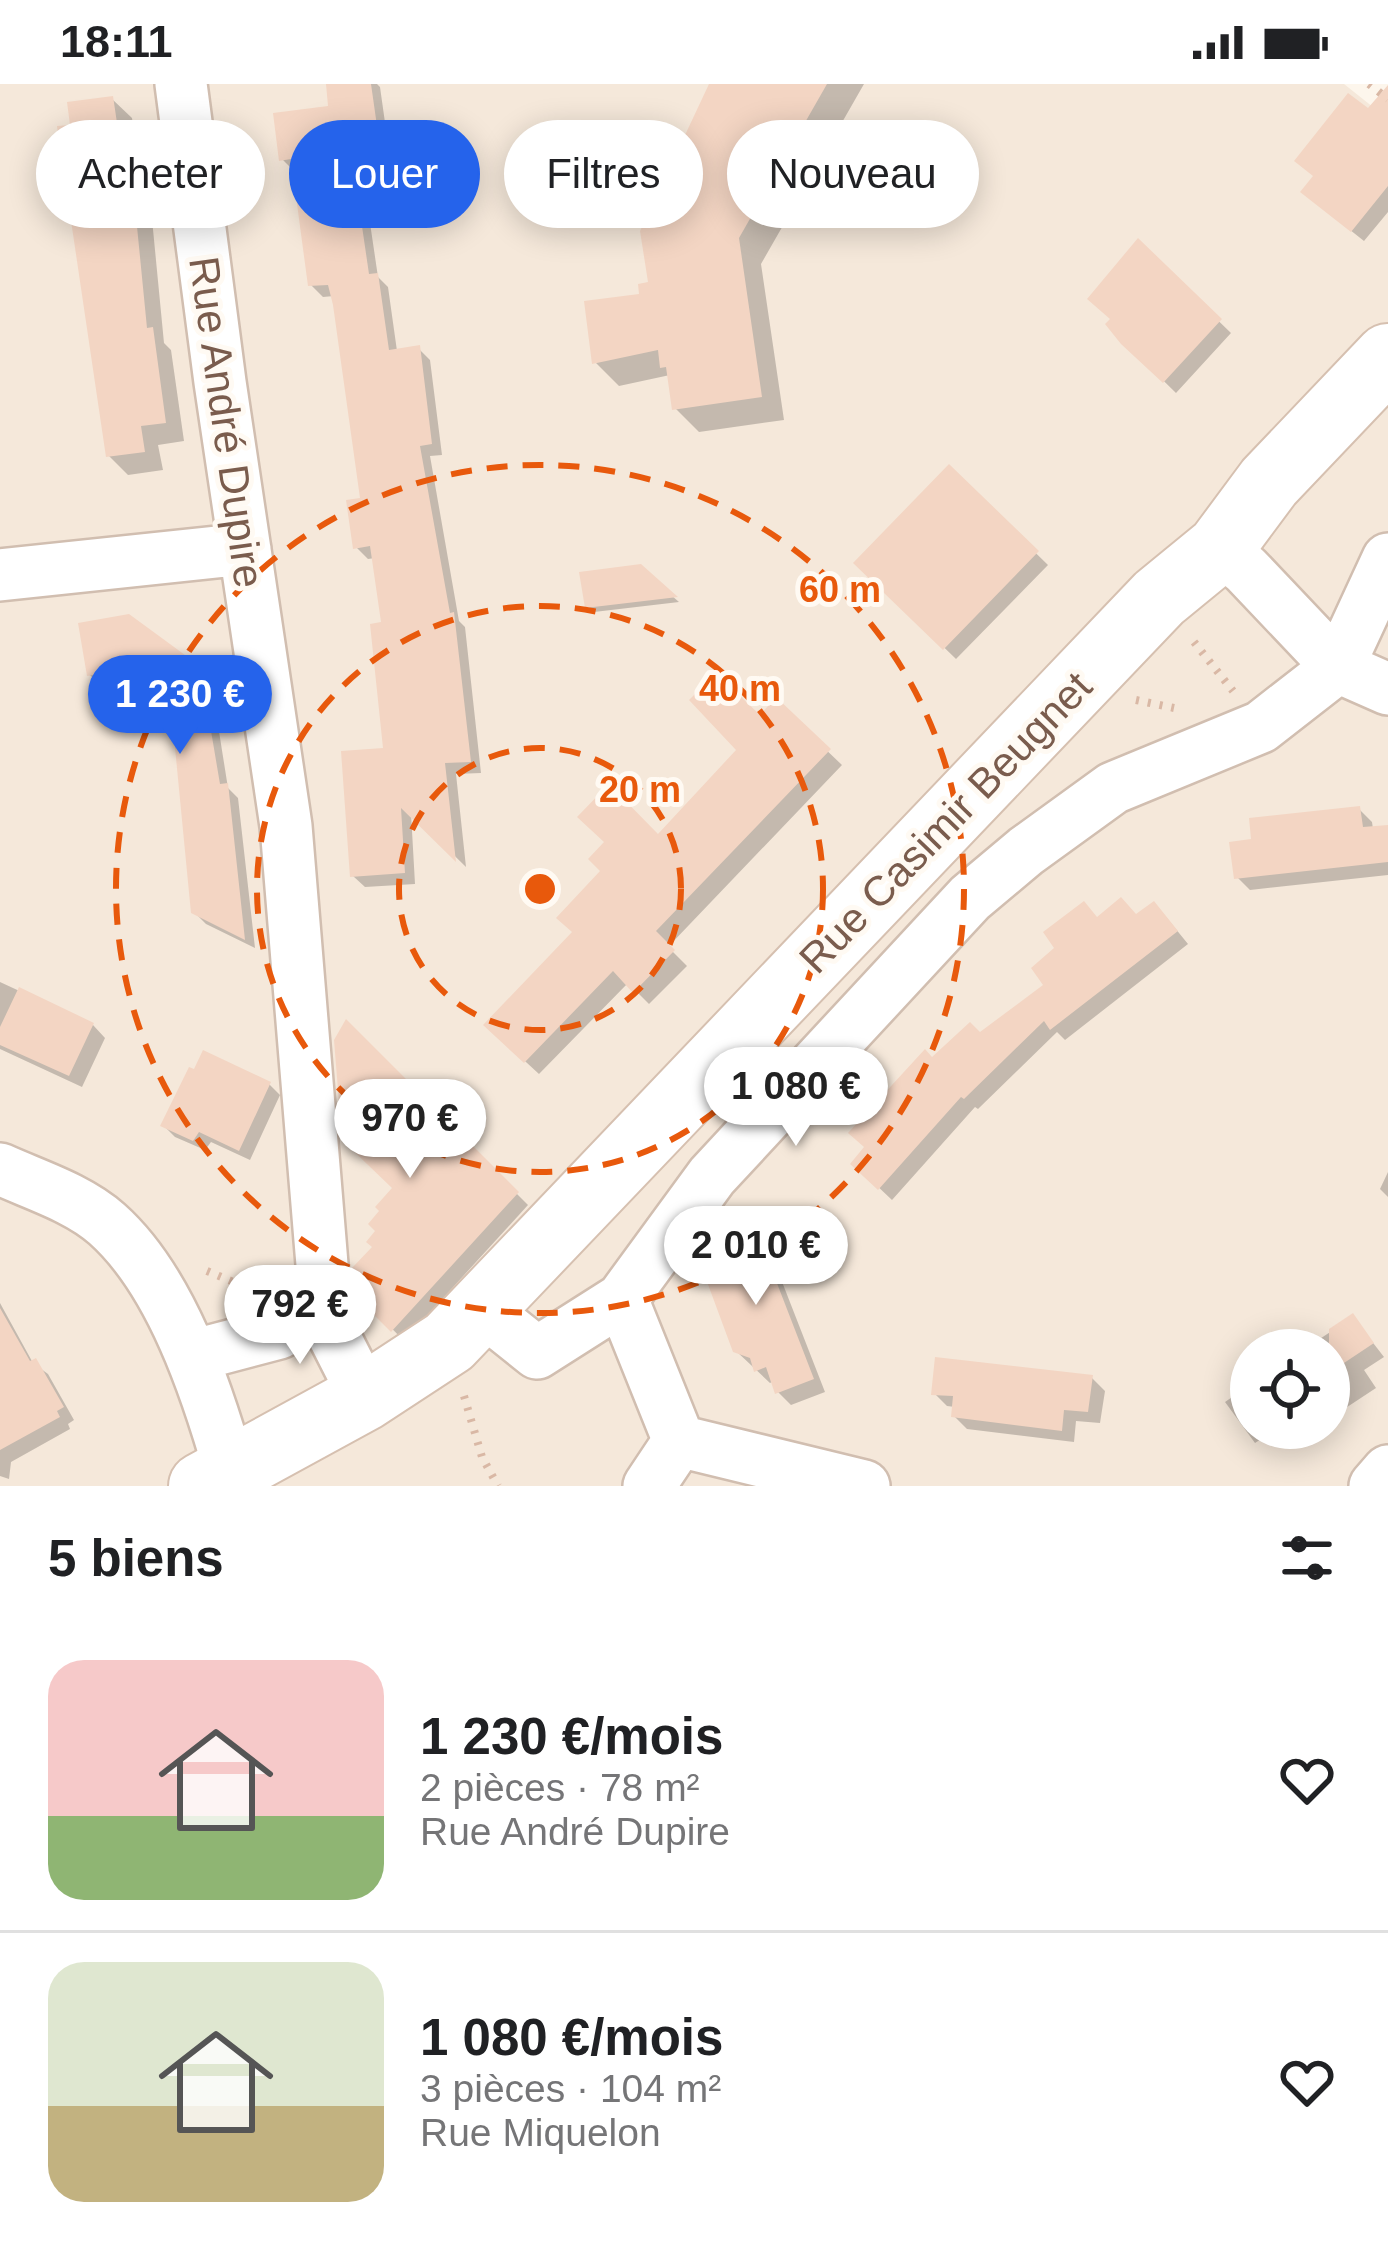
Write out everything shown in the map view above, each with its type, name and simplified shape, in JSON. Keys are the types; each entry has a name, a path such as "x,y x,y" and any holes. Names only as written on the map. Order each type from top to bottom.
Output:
{"main road":[{"name":"Rue Casimir Beugnet","path":"216,1478 365,1397 465,1326 1159,598 1220,548 1270,482 1388,357"}],"street":[{"name":"Rue André Dupire","path":"181,84 286,826 325,1301 333,1334 365,1397"},
{"path":"1220,548 1338,667 1388,689"},
{"path":"0,575 245,549"},
{"path":"465,1326 537,1353 622,1299 712,1176 970,898 1026,850 1113,788 1261,727 1338,667 1388,560"},
{"path":"0,1168 88,1210 107,1224 150,1277 192,1356 216,1478"},
{"path":"622,1299 680,1441"},
{"path":"192,1356 279,1333 325,1301"},
{"path":"650,1486 680,1441"},
{"path":"680,1441 864,1486"},
{"path":"1376,1486 1388,1471"}],"path":[{"path":"1369,84 1388,99"},
{"path":"1159,598 1261,727"},
{"path":"1074,686 1261,727"},
{"path":"197,1268 281,1302 325,1301"},
{"path":"465,1326 482,1457 498,1486"}],"shaded area":[{"path":"0,84 1344,84 1388,119 1388,1486 0,1486"}],"building":[{"path":"326,84 371,84 376,120 289,120 289,159 279,161 273,113 328,106"},
{"path":"709,84 827,84 806,120 727,120 727,228 745,228 739,238 762,397 672,410 666,367 660,368 658,350 592,364 584,301 639,294 638,284 648,282 641,228 703,228 703,120 692,120"},
{"path":"1388,85 1388,186 1351,232 1300,192 1313,176 1294,161 1348,93 1368,108"},
{"path":"113,96 117,120 69,120 67,102"},
{"path":"72,228 137,228 147,328 153,327 166,423 141,426 145,452 106,457"},
{"path":"300,228 362,228 369,274 378,273 389,350 420,345 432,444 420,446 450,613 454,612 471,762 445,763 456,862 401,808 405,873 350,877 341,751 383,748 370,624 381,622 370,546 353,549 346,500 360,498 333,305 328,285 308,286"},
{"path":"1138,238 1222,319 1163,383 1121,344 1105,324 1110,319 1087,299"},
{"path":"949,464 1039,551 943,650 853,563"},
{"path":"641,564 678,597 585,608 579,572"},
{"path":"129,614 200,666 220,784 228,783 245,940 191,913 173,727 158,729 152,690 128,670 87,676 78,623"},
{"path":"716,673 760,715 776,697 831,749 656,931 675,950 633,993 613,971 524,1063 483,1025 572,932 556,918 600,871 588,859 604,842 577,817 609,784 658,834 736,750 689,700"},
{"path":"1360,806 1363,827 1388,825 1388,862 1234,879 1229,842 1251,839 1249,818"},
{"path":"1121,897 1136,914 1154,901 1178,931 1050,1030 1044,1021 961,1097 878,1190 850,1164 864,1147 848,1133 925,1049 932,1057 970,1022 980,1032 1043,985 1031,968 1054,948 1043,932 1084,901 1097,917"},
{"path":"19,987 94,1023 69,1076 0,1045 0,1027"},
{"path":"346,1019 519,1192 391,1332 361,1302 354,1286 352,1268 372,1247 366,1242 375,1231 368,1224 379,1211 375,1207 392,1188 342,1140 334,1040"},
{"path":"203,1050 271,1082 239,1151 199,1132 193,1141 160,1126 189,1067 194,1069"},
{"path":"751,1216 814,1379 775,1394 766,1367 754,1372 750,1358 733,1352 706,1279 717,1275 713,1263 725,1258 715,1230"},
{"path":"0,1308 64,1407 57,1411 60,1417 0,1450"},
{"path":"1353,1313 1374,1343 1350,1359 1350,1329 1329,1329"},
{"path":"935,1357 1093,1375 1088,1412 1064,1410 1062,1431 951,1417 953,1396 931,1395"}]}
